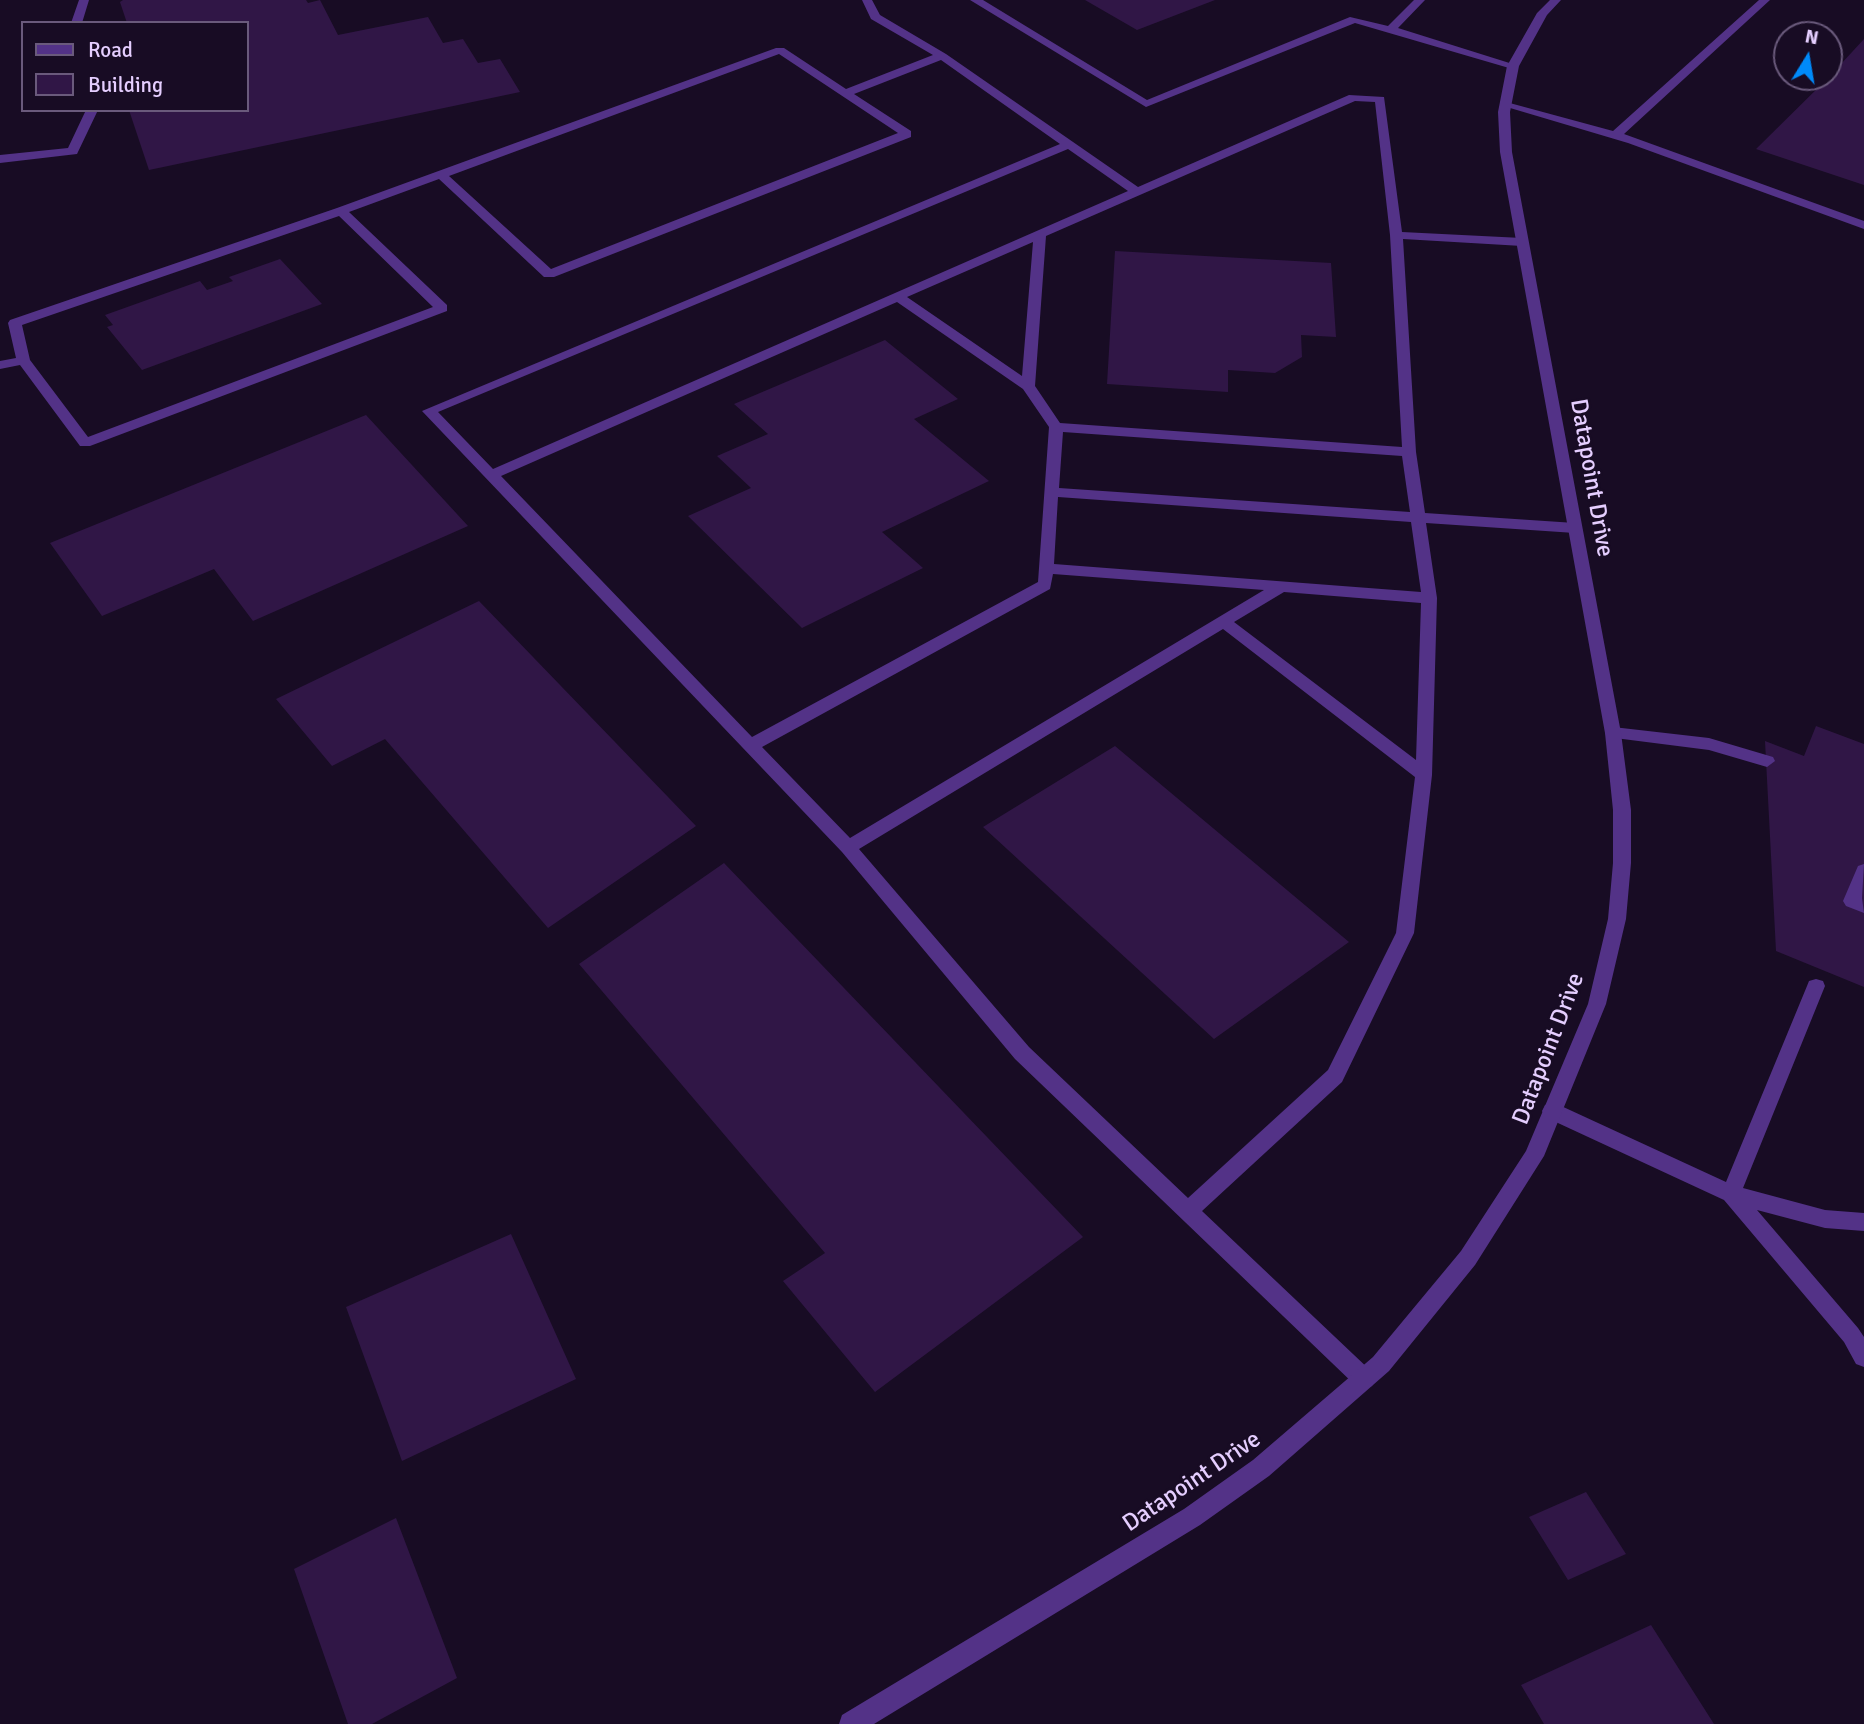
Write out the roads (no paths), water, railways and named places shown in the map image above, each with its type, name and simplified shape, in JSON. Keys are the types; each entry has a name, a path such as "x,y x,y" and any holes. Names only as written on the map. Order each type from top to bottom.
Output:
{"street":[{"path":"77,21 84,0"},
{"path":"867,0 874,17 942,56 1136,191"},
{"path":"975,0 1146,104 1354,19 1513,66"},
{"path":"1391,29 1420,0"},
{"name":"Datapoint Drive","path":"851,1724 1192,1517 1261,1468 1381,1364 1468,1258 1534,1156 1597,1004 1617,919 1622,863 1622,810 1613,733 1506,152 1506,105 1513,66 1542,13 1556,0"},
{"path":"1616,135 1765,0"},
{"path":"341,211 442,308 85,443 23,360 15,323 341,211 780,50 906,134 549,274 441,175"},
{"path":"845,93 942,56"},
{"path":"491,475 1353,97 1380,99 1396,234 1409,452 1429,598 1424,775 1405,933 1335,1076 1188,1210"},
{"path":"1506,105 1616,135 1864,225"},
{"path":"0,159 73,151 91,112"},
{"path":"1069,144 429,411 848,847 1022,1052 1364,1379"},
{"path":"1028,386 1040,234"},
{"path":"1396,234 1522,242"},
{"path":"751,745 1045,585 1056,427 1028,386 898,297"},
{"path":"0,365 23,360"},
{"path":"1056,427 1409,452"},
{"path":"1051,492 1575,528"},
{"path":"1046,568 1429,598"},
{"path":"848,847 1281,587"},
{"path":"1224,622 1424,775"},
{"path":"1613,733 1709,744 1767,761"},
{"path":"1864,871 1852,901 1864,906"},
{"path":"1731,1194 1816,986"},
{"path":"1552,1111 1731,1194 1825,1219 1864,1222"},
{"path":"1731,1194 1851,1335 1864,1357"}]}
